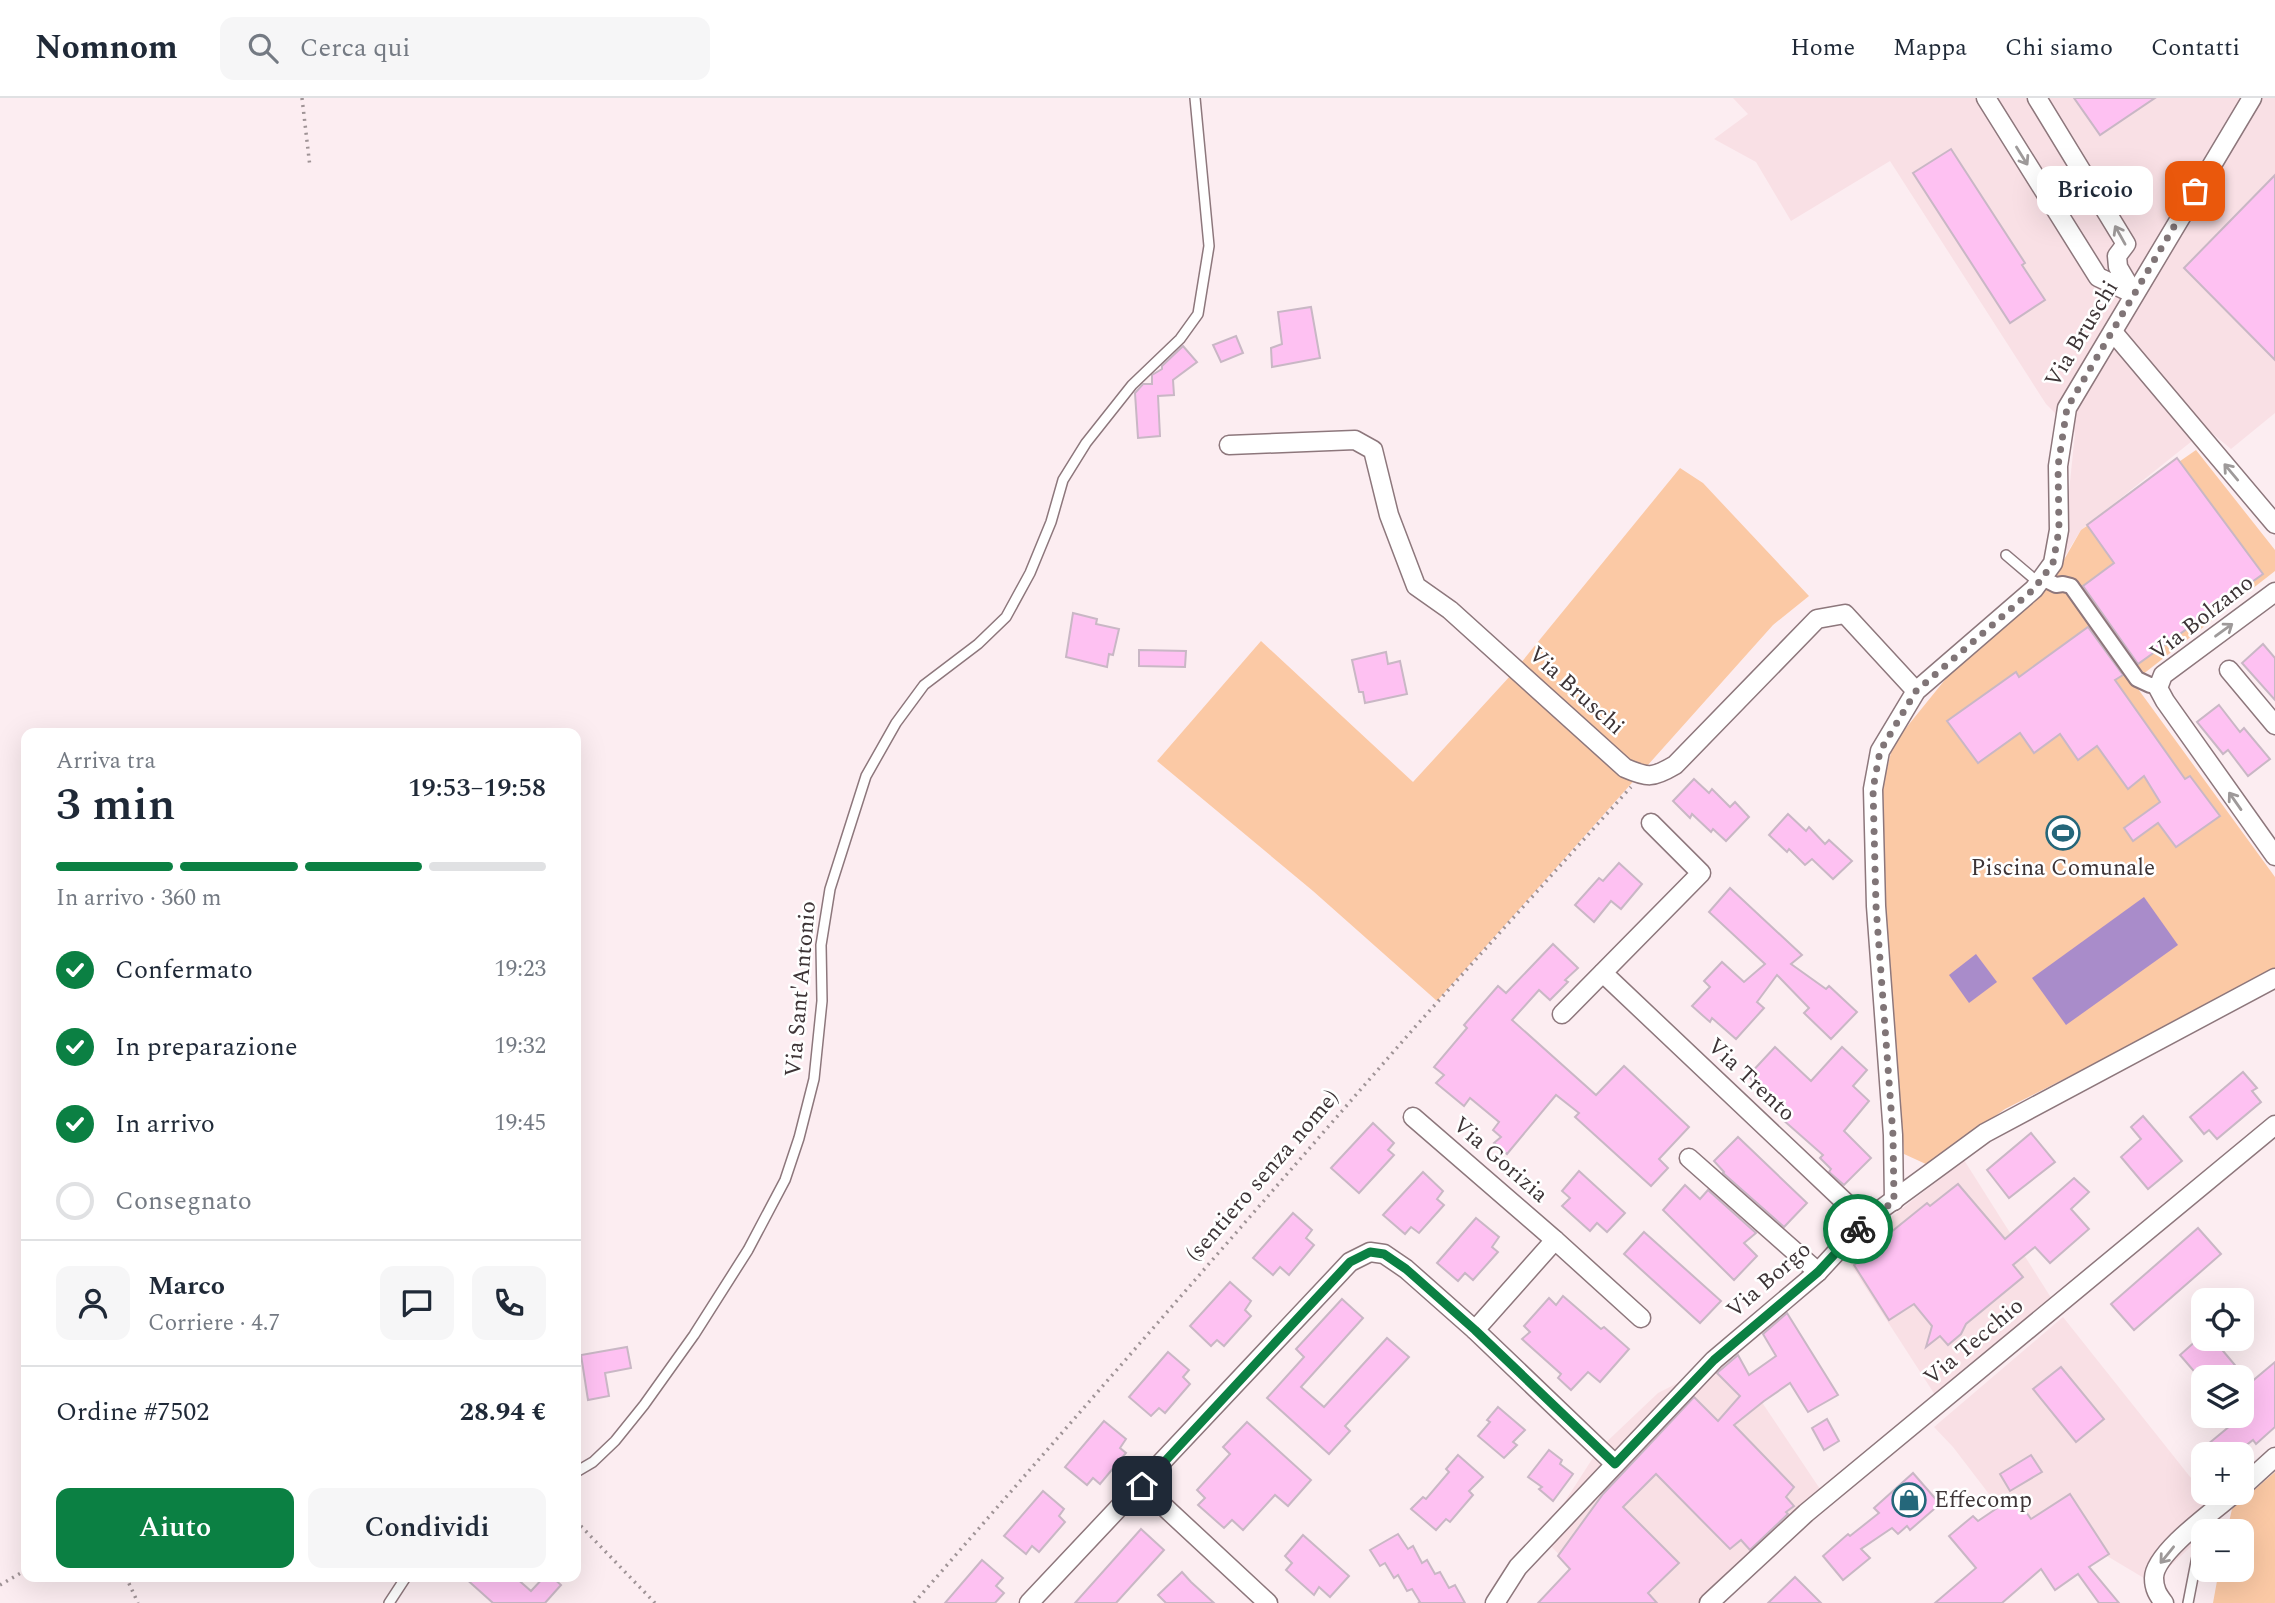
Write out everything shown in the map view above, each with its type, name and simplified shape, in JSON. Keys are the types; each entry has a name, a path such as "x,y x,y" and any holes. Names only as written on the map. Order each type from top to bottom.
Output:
{"street":[{"path":"1986,98 2098,277 2134,294"},
{"path":"2038,98 2126,244 2117,256 2118,267 2134,294"},
{"name":"Via Bruschi","path":"1894,1201 1893,1135 1876,906 1873,789 1880,751 1916,691 2034,589 2053,563 2059,530 2058,466 2067,408 2252,98"},
{"path":"2113,332 2275,524"},
{"name":"Via Bruschi","path":"1229,445 1355,440 1373,450 1389,515 1416,586 1450,610 1625,768 1642,775"},
{"path":"2040,580 2070,586 2137,679 2150,685 2158,685"},
{"name":"Via Bolzano","path":"2275,592 2163,675 2158,685 2159,693 2275,856"},
{"path":"1642,775 1657,776 1675,765 1817,619 1845,614 1916,691"},
{"path":"2229,670 2275,725"},
{"path":"1562,1014 1702,873 1651,823"},
{"name":"Via Trento","path":"1603,973 1866,1221"},
{"name":"Via Borgo","path":"1495,1603 1518,1567 1714,1360 1818,1272 1866,1221 1985,1133 2275,978"},
{"name":"Via Gorizia","path":"1413,1116 1641,1318"},
{"name":"Via Tecchio","path":"1709,1603 1806,1513 2275,1125"},
{"path":"1689,1158 1818,1272"},
{"path":"1475,1330 1555,1240"},
{"path":"1029,1603 1350,1262 1370,1252 1384,1254 1406,1269 1475,1330 1615,1464"},
{"path":"2254,1475 2275,1457"},
{"path":"1142,1486 1268,1603"},
{"path":"2205,1519 2221,1505"},
{"path":"2164,1603 2157,1593 2154,1576 2164,1556 2191,1532"}],"lane":[{"name":"Via Sant'Antonio","path":"581,1469 593,1462 615,1441 694,1335 748,1250 785,1181 814,1079 822,1001 821,945 830,889 866,776 896,723 924,685 978,644 1006,617 1030,573 1051,522 1063,480 1086,443 1132,385 1180,339 1199,314 1209,246 1195,98"},
{"path":"2006,555 2040,580"},
{"path":"389,1603 403,1582"},
{"path":"2189,1603 2193,1582"}],"path":[{"path":"302,98 310,167"},
{"name":"(sentiero senza nome)","path":"914,1603 1406,1038 1642,775"},
{"path":"581,1526 655,1603"},
{"path":"0,1585 21,1573"},
{"path":"128,1582 138,1603"}],"shaded area":[{"path":"1733,98 2275,98 2275,413 2231,449 2207,429 2081,530 2058,567 2066,521 2075,433 2046,404 1890,161 1791,221 1756,162 1714,139 1748,114"},
{"name":"Piscina Comunale","path":"2196,450 2275,550 2275,571 2133,682 2275,877 2275,972 2005,1109 1928,1165 1904,1154 1883,897 1882,789 1893,744 1948,676 2049,586 2081,530"},
{"path":"1680,468 1703,483 1809,596 1773,625 1437,1001 1313,891 1157,761 1261,641 1413,782 1511,675"},
{"path":"2144,897 2178,945 2066,1025 2032,978"},
{"path":"1976,954 1997,982 1969,1003 1949,975"},
{"path":"1964,1160 2055,1304 1937,1398 1844,1254"},
{"path":"2063,1317 2191,1478 2191,1505 2212,1505 2222,1517 2191,1519 2191,1546 2165,1571 2164,1590 2107,1556 2055,1590 2015,1528 1953,1447 1934,1427"},
{"path":"1731,1356 1822,1492 1701,1603 1606,1603 1542,1537 1598,1450 1658,1393"},
{"path":"2275,1472 2275,1603 2213,1603 2217,1582 2254,1582 2254,1519 2230,1519 2232,1509 2237,1505 2254,1505 2254,1490"}],"building":[{"path":"2074,98 2155,98 2100,135"},
{"path":"1951,149 2025,263 2022,265 2045,300 2010,323 1913,173"},
{"path":"2275,175 2275,360 2184,268"},
{"path":"1311,307 1320,358 1272,367 1271,348 1282,344 1278,312"},
{"path":"1236,336 1243,353 1221,362 1213,345"},
{"path":"1183,346 1197,362 1173,380 1174,395 1158,396 1160,436 1138,438 1135,393 1143,384 1152,384 1152,375 1162,369"},
{"path":"2177,458 2263,574 2138,664 2083,586 2114,563 2087,525"},
{"path":"1073,613 1097,619 1096,624 1119,629 1113,655 1109,654 1107,667 1066,657"},
{"path":"2088,627 2123,675 2115,680 2185,779 2190,776 2220,816 2176,847 2158,823 2133,841 2124,828 2160,802 2144,776 2128,789 2097,746 2078,760 2060,734 2034,753 2020,733 1978,763 1947,721 2016,672 2019,677"},
{"path":"2263,644 2275,658 2275,700 2242,663"},
{"path":"1139,650 1186,651 1185,667 1139,666"},
{"path":"1386,652 1388,664 1400,661 1407,694 1365,703 1363,692 1359,692 1352,660"},
{"path":"2219,705 2240,732 2244,728 2270,759 2248,776 2228,750 2223,754 2197,722"},
{"path":"1694,779 1709,793 1712,789 1730,807 1735,802 1749,817 1726,841 1713,829 1711,832 1692,814 1690,818 1673,801"},
{"path":"1788,814 1806,831 1809,827 1825,844 1829,840 1852,861 1833,879 1812,859 1805,865 1789,849 1787,852 1769,835"},
{"path":"1619,863 1642,884 1621,909 1611,901 1594,922 1575,905 1599,878 1603,881"},
{"path":"1730,888 1802,955 1791,964 1826,989 1829,986 1857,1012 1831,1039 1804,1013 1809,1008 1777,975 1757,1002 1764,1008 1736,1039 1712,1018 1710,1022 1692,1006 1710,987 1704,981 1722,962 1744,982 1765,964 1709,912"},
{"path":"1553,944 1578,968 1550,1000 1539,990 1512,1020 1596,1095 1624,1066 1689,1127 1659,1159 1668,1168 1651,1186 1575,1117 1579,1113 1556,1095 1507,1154 1494,1143 1501,1137 1493,1130 1499,1122 1470,1098 1464,1106 1436,1083 1444,1075 1434,1067 1467,1028 1464,1025 1498,986 1506,993"},
{"path":"1775,1047 1811,1081 1842,1047 1867,1070 1853,1086 1869,1101 1844,1131 1871,1158 1844,1185 1829,1172 1831,1169 1820,1158 1823,1155 1782,1119 1787,1114 1748,1076"},
{"path":"2243,1072 2257,1088 2252,1091 2261,1102 2217,1139 2209,1130 2204,1134 2190,1117"},
{"path":"2143,1116 2182,1161 2148,1189 2121,1157 2141,1139 2131,1127"},
{"path":"1373,1123 1394,1143 1388,1150 1394,1155 1359,1193 1331,1168"},
{"path":"2031,1133 2055,1162 2009,1198 1987,1170"},
{"path":"1738,1137 1807,1203 1784,1227 1723,1173 1714,1161"},
{"path":"1579,1171 1625,1213 1607,1232 1597,1223 1590,1231 1562,1206 1570,1198 1562,1191"},
{"path":"1423,1172 1443,1191 1437,1199 1444,1205 1419,1233 1411,1227 1405,1234 1383,1215"},
{"path":"2074,1178 2089,1192 2071,1209 2089,1229 2050,1263 2035,1247 2013,1265 2023,1277 1966,1324 1961,1334 1948,1345 1940,1336 1926,1347 1932,1326 1914,1304 1889,1320 1854,1265 1927,1203 1930,1206 1958,1184 2005,1239"},
{"path":"1685,1185 1700,1199 1708,1190 1756,1233 1744,1243 1757,1256 1734,1280 1663,1210"},
{"path":"1293,1213 1312,1230 1306,1238 1314,1245 1289,1275 1280,1267 1273,1275 1253,1258"},
{"path":"1476,1218 1499,1237 1492,1247 1498,1252 1473,1280 1465,1273 1458,1281 1437,1263"},
{"path":"2198,1228 2221,1254 2134,1330 2111,1304"},
{"path":"1644,1232 1721,1301 1700,1323 1624,1254"},
{"path":"1230,1282 1251,1301 1245,1310 1251,1316 1224,1346 1217,1340 1211,1346 1190,1326"},
{"path":"1563,1296 1629,1349 1600,1382 1588,1372 1571,1390 1558,1378 1561,1374 1522,1339 1530,1332 1524,1326 1549,1298 1556,1305"},
{"path":"1342,1299 1363,1318 1301,1387 1324,1407 1387,1338 1409,1357 1345,1426 1350,1431 1329,1454 1267,1398 1304,1357 1296,1349"},
{"path":"1787,1313 1838,1395 1808,1412 1790,1383 1734,1425 1794,1487 1786,1497 1794,1506 1786,1512 1788,1514 1750,1550 1741,1540 1730,1549 1656,1474 1623,1507 1679,1563 1648,1593 1657,1603 1538,1603 1570,1569 1558,1556 1603,1494 1694,1397 1718,1421 1740,1396 1717,1373 1738,1355 1749,1375 1776,1356 1763,1334"},
{"path":"2191,1345 2191,1351 2223,1351 2235,1365 2191,1365 2191,1368 2180,1355"},
{"path":"627,1347 631,1368 605,1373 609,1396 588,1400 581,1355"},
{"path":"1168,1352 1189,1370 1183,1377 1190,1384 1165,1413 1159,1408 1151,1416 1129,1397"},
{"path":"2275,1362 2275,1427 2256,1444 2253,1440 2211,1442 2227,1428 2254,1428 2254,1380"},
{"path":"2061,1367 2104,1419 2076,1442 2033,1389"},
{"path":"1498,1407 1525,1430 1513,1442 1517,1445 1504,1458 1478,1436"},
{"path":"1827,1419 1839,1441 1824,1450 1812,1428"},
{"path":"1104,1421 1126,1439 1120,1448 1126,1453 1100,1484 1093,1478 1087,1485 1065,1467"},
{"path":"1247,1422 1311,1480 1288,1506 1275,1495 1243,1530 1232,1520 1224,1528 1198,1505 1205,1498 1197,1490 1230,1454 1223,1447"},
{"path":"1549,1450 1562,1460 1560,1464 1573,1474 1553,1501 1539,1489 1542,1487 1528,1477"},
{"path":"1458,1455 1483,1477 1469,1491 1473,1495 1450,1522 1446,1519 1436,1530 1411,1509 1423,1497 1426,1499 1449,1472 1446,1469"},
{"path":"2031,1455 2042,1472 2010,1491 2000,1474"},
{"path":"1913,1473 1940,1504 1910,1530 1907,1526 1898,1534 1892,1528 1861,1549 1870,1558 1843,1580 1823,1556 1848,1534 1850,1536 1879,1513 1874,1508"},
{"path":"1043,1491 1064,1509 1059,1516 1065,1522 1039,1552 1032,1546 1026,1554 1004,1536"},
{"path":"2070,1494 2109,1554 2089,1567 2119,1603 2099,1603 2078,1574 2055,1590 2041,1569 2002,1603 1935,1603 1976,1568 1949,1536 1973,1516 1978,1521 2015,1496 2031,1519"},
{"path":"1141,1529 1164,1550 1116,1603 1075,1603"},
{"path":"1398,1534 1408,1549 1413,1546 1422,1563 1427,1560 1435,1574 1440,1572 1449,1588 1455,1585 1465,1603 1418,1603 1420,1602 1412,1589 1407,1591 1398,1575 1394,1578 1385,1563 1380,1566 1370,1550"},
{"path":"1303,1535 1349,1576 1330,1597 1319,1587 1314,1595 1286,1570 1292,1563 1285,1556"},
{"path":"982,1560 1003,1578 996,1586 1004,1593 995,1603 945,1603"},
{"path":"1182,1572 1214,1603 1166,1603 1158,1595"},
{"path":"1795,1577 1821,1603 1768,1603"},
{"path":"470,1582 521,1582 531,1591 539,1582 558,1582 561,1585 545,1603 493,1603"}],"way so far":[{"path":"1858,1229 1894,1201 1893,1135 1876,906 1873,789 1880,751 1916,691 2034,589 2053,563 2059,530 2058,466 2067,408 2195,191"}],"place":[{"name":"Bricoio","path":"2195,191"},
{"name":"Piscina Comunale","path":"2063,833"},
{"name":"Effecomp","path":"1909,1500"}],"route":[{"path":"1142,1486 1350,1262 1370,1252 1384,1254 1406,1269 1475,1330 1615,1464 1714,1360 1818,1272 1858,1229"}]}
